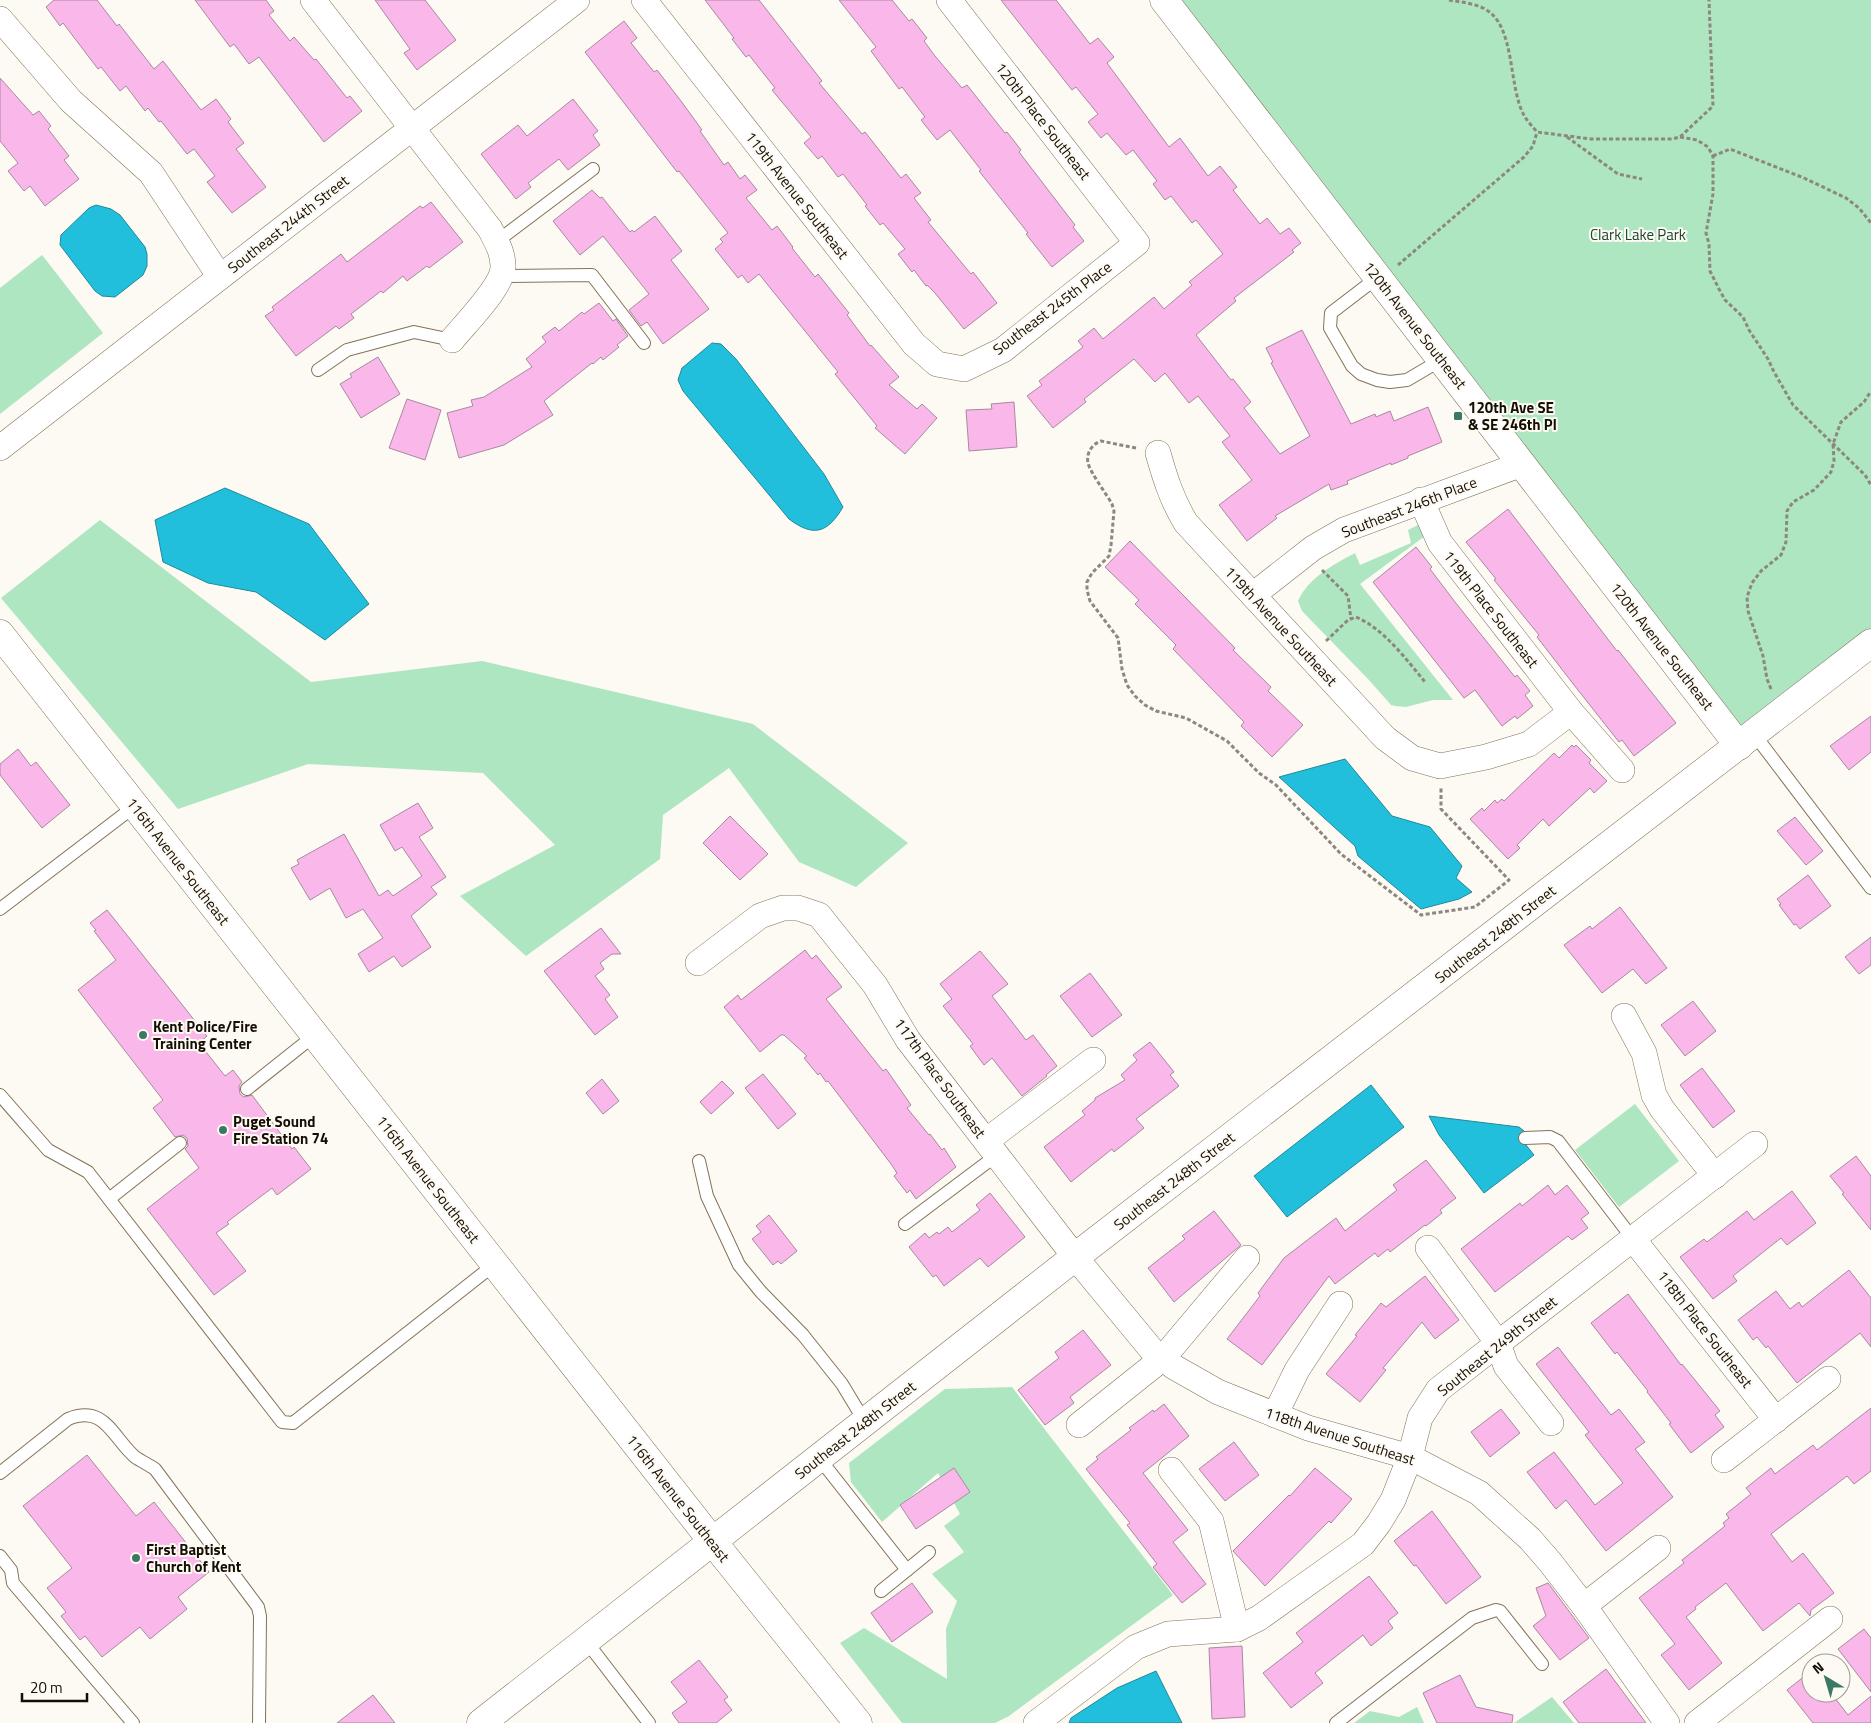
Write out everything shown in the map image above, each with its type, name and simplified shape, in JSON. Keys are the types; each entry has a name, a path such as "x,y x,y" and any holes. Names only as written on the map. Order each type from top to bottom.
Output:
{"street":[{"path":"313,0 490,229 501,251 504,268 494,291 452,340"},
{"name":"Southeast 244th Street","path":"0,448 576,0"},
{"name":"119th Avenue Southeast","path":"644,0 914,344 937,364 964,369"},
{"name":"120th Place Southeast","path":"949,0 1137,243"},
{"name":"120th Avenue Southeast","path":"1164,0 1387,272 1442,360 1522,464 1746,740"},
{"path":"0,19 71,101 151,173 220,277"},
{"name":"Southeast 245th Place","path":"964,369 1003,350 1137,243"},
{"name":"119th Avenue Southeast","path":"1158,452 1174,503 1186,523 1385,738 1412,758 1440,766"},
{"name":"Southeast 246th Place","path":"1253,595 1307,553 1344,530 1522,464"},
{"name":"119th Place Southeast","path":"1421,500 1440,543 1571,712 1622,770"},
{"name":"116th Avenue Southeast","path":"0,634 713,1542 858,1723"},
{"name":"Southeast 248th Street","path":"481,1723 1075,1257 1871,643"},
{"path":"1440,766 1486,757 1528,744 1571,712"},
{"name":"117th Place Southeast","path":"698,963 760,916 783,908 798,908 819,915 875,985 908,1040 1075,1257"},
{"path":"1624,1016 1644,1053 1654,1095 1715,1176"},
{"path":"991,1148 1093,1060"},
{"name":"Southeast 249th Street","path":"1036,1723 1136,1646 1168,1634 1237,1629 1259,1618 1363,1544 1393,1500 1410,1457 1420,1418 1438,1390 1755,1144"},
{"name":"118th Place Southeast","path":"1633,1239 1776,1420"},
{"path":"1428,1248 1498,1343 1506,1366 1551,1423"},
{"name":"118th Avenue Southeast","path":"1075,1257 1151,1349 1174,1367 1218,1392 1308,1428 1410,1457 1480,1493 1530,1539 1584,1606 1667,1723"},
{"path":"1079,1425 1163,1358 1247,1258"},
{"path":"1275,1415 1297,1370 1340,1304"},
{"path":"1724,1460 1828,1379"},
{"path":"1171,1470 1211,1521 1237,1629"},
{"path":"1584,1606 1658,1548"},
{"path":"1697,1723 1830,1620"}],"lane":[{"path":"496,242 593,169"},
{"path":"1387,272 1331,313 1330,328 1352,366 1361,374 1377,380 1390,382 1407,380 1442,360"},
{"path":"500,276 592,275 644,344"},
{"path":"318,370 347,350 414,332 452,340"},
{"path":"1746,740 1871,888"},
{"path":"0,909 135,806"},
{"path":"248,1089 315,1036"},
{"path":"0,1095 48,1150 88,1172 276,1416 287,1424 293,1423 495,1264"},
{"path":"1525,1138 1550,1138 1558,1141 1633,1239"},
{"path":"109,1199 180,1143"},
{"path":"905,1224 991,1148"},
{"path":"699,1161 707,1196 739,1265 761,1292 803,1335 842,1384 865,1422"},
{"path":"0,1473 68,1419 79,1415 92,1416 104,1421 135,1456 155,1469 258,1607 260,1616 259,1723"},
{"path":"819,1458 907,1570"},
{"path":"881,1590 929,1552"},
{"path":"0,1556 11,1570 13,1584 134,1723"},
{"path":"1336,1723 1472,1618 1496,1610 1500,1611 1542,1664"},
{"path":"586,1641 649,1723"}],"path":[{"path":"1449,0 1469,3 1484,8 1502,27 1518,100 1524,117 1537,132 1591,139 1672,139 1680,137 1697,140 1708,147 1713,156 1713,194 1706,233 1709,244 1710,272 1725,300 1743,317 1748,330 1768,358 1793,405 1865,475 1871,485"},
{"path":"1680,137 1713,106 1709,0"},
{"path":"1387,272 1467,208 1524,157 1533,146 1537,132"},
{"path":"1564,136 1618,174 1642,179"},
{"path":"1713,156 1730,149 1795,175 1846,198 1859,208 1871,223"},
{"path":"1781,713 1767,679 1763,656 1748,611 1748,596 1752,583 1761,571 1781,555 1786,542 1787,511 1793,502 1814,490 1831,472 1834,461 1833,444 1840,422 1864,402 1871,391"},
{"path":"1158,452 1101,441 1096,443 1088,454 1088,463 1112,504 1114,512 1112,545 1109,556 1092,573 1087,582 1087,590 1090,601 1118,638 1122,669 1127,685 1135,696 1145,705 1156,711 1186,718 1227,741 1260,773 1276,785 1341,854 1421,915 1475,907 1509,880 1442,809 1440,766"},
{"path":"1307,553 1348,596 1351,619"},
{"path":"1310,657 1351,619 1356,617 1363,620 1398,648 1425,682"}],"green space":[{"name":"Clark Lake Park","path":"1164,0 1871,0 1871,643 1739,746"},
{"path":"42,255 103,333 0,414 0,288"},
{"path":"100,520 311,682 482,661 753,724 908,843 856,887 799,862 729,768 663,815 660,859 526,956 460,896 555,845 483,773 308,764 178,809 1,598"},
{"path":"1420,524 1425,536 1360,584 1453,700 1433,700 1406,707 1392,706 1302,611 1298,601 1308,585 1330,567 1355,553 1360,565 1411,543 1408,530"},
{"path":"1635,1104 1679,1161 1619,1207 1575,1150"},
{"path":"1012,1387 1173,1595 1009,1716 995,1723 902,1723 840,1643 864,1628 947,1679 946,1629 957,1601 932,1574 964,1552 944,1526 960,1514 938,1473 882,1522 851,1482 849,1463 945,1389"},
{"path":"1552,1697 1574,1723 1514,1723"},
{"path":"1417,1707 1424,1723 1354,1723 1370,1711 1399,1717"}],"water":[{"path":"96,205 111,209 120,215 145,247 147,254 147,266 143,275 115,297 102,296 95,291 60,245 61,235 89,208"},
{"path":"712,343 721,344 736,359 824,474 843,507 831,523 825,527 819,530 805,529 789,519 683,391 678,380 682,368"},
{"path":"225,488 309,524 369,604 325,640 256,592 208,583 163,562 155,520"},
{"path":"1345,759 1392,816 1430,827 1462,866 1456,878 1472,892 1459,899 1421,909 1358,856 1355,846 1279,777"},
{"path":"1371,1085 1404,1127 1287,1217 1254,1176"},
{"path":"1429,1116 1519,1127 1524,1131 1526,1145 1534,1155 1484,1193 1439,1135"},
{"path":"1156,1671 1182,1723 1069,1723 1071,1718 1117,1688"}],"building":[{"path":"54,0 97,0 117,26 119,24 154,69 163,61 201,110 216,99 231,119 228,122 244,143 236,149 266,187 232,213 207,182 215,176 194,149 187,154 161,121 159,122 148,108 145,111 126,86 120,91 101,67 98,69 63,23 60,26 46,7"},
{"path":"195,0 266,0 274,11 269,15 290,41 294,37 314,60 316,59 347,98 350,96 362,111 324,142 259,57 249,64 234,44 230,47"},
{"path":"375,0 425,0 456,40 417,70 404,53 410,49"},
{"path":"705,0 759,0 822,81 819,83 862,134 865,132 901,178 906,174 921,193 914,198 931,220 928,222 971,274 973,272 997,303 964,329 935,293 926,286 914,270 912,272 898,254 905,249 883,223 880,225 843,174 838,177 822,156 818,159 804,143 811,137 772,90 775,88 749,55 746,57 732,39 734,38"},
{"path":"839,0 892,0 909,21 912,19 927,38 924,41 935,56 962,88 967,85 1021,150 1019,152 1075,225 1073,227 1084,241 1052,267 950,130 937,140 921,120 925,117 902,87 899,89 871,51 876,47"},
{"path":"1001,0 1056,0 1090,44 1098,38 1114,57 1107,63 1169,147 1180,138 1208,176 1220,166 1237,187 1233,190 1260,224 1267,218 1280,234 1289,228 1301,243 1292,250 1294,252 1234,298 1236,301 1196,335 1251,402 1244,408 1280,454 1310,436 1271,363 1273,362 1266,348 1302,330 1351,424 1375,414 1376,417 1390,411 1394,421 1428,407 1442,442 1391,465 1391,463 1347,481 1348,484 1331,490 1329,484 1275,516 1277,518 1247,541 1219,505 1252,480 1222,442 1230,436 1198,396 1189,403 1165,373 1155,382 1134,359 1084,399 1086,402 1053,428 1027,396 1042,385 1039,381 1083,347 1078,341 1094,328 1103,339 1154,297 1164,309 1192,285 1189,282 1223,254 1196,220 1192,223 1171,196 1165,200 1153,184 1157,181 1133,150 1126,155 1107,133 1101,138 1088,122 1098,114 1076,87 1072,90"},
{"path":"624,21 637,38 631,43 654,72 657,70 681,101 724,165 728,162 740,179 745,175 757,190 746,198 772,230 777,226 815,277 818,274 849,313 847,315 870,346 899,377 889,385 917,409 922,404 937,418 905,454 875,428 877,426 835,374 838,372 759,274 748,283 742,275 738,278 715,249 723,242 720,239 728,233 679,171 677,172 585,52"},
{"path":"0,78 33,115 39,111 51,126 48,129 69,156 64,160 79,179 45,206 30,186 24,191 8,171 18,163 0,141"},
{"path":"573,99 598,131 593,135 600,145 568,170 559,159 528,183 531,187 516,199 481,154 518,125 527,136"},
{"path":"592,190 600,198 602,197 630,232 632,230 634,232 655,216 682,251 671,260 709,309 663,344 647,322 641,326 629,310 649,294 603,236 580,255 553,221"},
{"path":"431,202 463,242 429,268 427,266 407,281 403,276 383,293 381,291 351,314 354,318 339,329 336,326 296,356 265,316 274,310 272,307 341,254 347,262 420,206 423,208"},
{"path":"599,303 613,321 616,319 628,336 617,345 619,347 603,360 601,357 592,363 544,401 553,415 504,445 459,458 447,413 473,406 471,400 484,397 532,367 526,359 546,342 542,337 555,327 559,331 582,312 584,314"},
{"path":"378,357 400,394 361,418 340,384 352,377 350,374"},
{"path":"407,399 441,410 425,460 389,448"},
{"path":"1014,402 1017,447 969,451 966,410 992,409 991,404"},
{"path":"1508,509 1617,651 1676,723 1634,756 1622,740 1619,742 1574,685 1537,637 1539,635 1466,542"},
{"path":"1130,541 1235,648 1233,650 1271,687 1268,691 1303,725 1272,757 1241,726 1244,722 1173,649 1176,645 1135,604 1139,600 1105,567"},
{"path":"1416,547 1455,602 1515,677 1517,675 1530,691 1525,695 1533,706 1517,719 1515,716 1502,726 1475,690 1464,698 1373,582"},
{"path":"1871,716 1871,752 1849,770 1830,746"},
{"path":"1572,745 1574,747 1576,745 1591,760 1589,763 1607,781 1594,793 1590,788 1549,826 1543,819 1517,845 1520,848 1508,859 1470,819 1482,808 1484,811 1495,800 1497,803 1502,799 1504,801 1554,753 1559,758"},
{"path":"18,749 31,766 36,762 70,805 42,828 0,775 0,764"},
{"path":"418,803 433,828 419,837 446,877 431,887 437,894 411,916 431,947 402,967 394,956 369,972 358,954 383,938 363,909 346,918 330,888 310,900 291,868 299,864 297,860 344,834 379,896 388,890 393,896 422,876 402,847 395,851 380,825"},
{"path":"730,816 768,854 740,880 703,843"},
{"path":"1795,817 1823,851 1806,865 1777,831"},
{"path":"1808,875 1831,906 1800,929 1796,924 1794,925 1779,905 1781,904 1777,899"},
{"path":"1620,907 1667,968 1646,984 1633,969 1602,993 1564,945 1590,926 1592,929"},
{"name":"Puget Sound Fire Station 74","path":"107,910 207,1036 199,1043 225,1076 233,1070 242,1082 239,1086 240,1094 244,1097 252,1095 292,1149 294,1147 311,1169 277,1195 272,1188 227,1222 229,1224 216,1233 246,1271 214,1295 147,1209 199,1168 185,1149 188,1146 187,1138 183,1135 175,1137 153,1108 163,1100 78,990 116,960 90,923"},
{"path":"601,928 621,954 612,954 600,963 604,969 595,976 610,995 605,999 618,1017 595,1035 544,971"},
{"path":"1871,937 1871,965 1859,974 1845,957"},
{"path":"805,950 812,959 816,955 842,987 826,999 883,1071 886,1069 911,1105 907,1108 942,1150 944,1148 956,1167 916,1199 910,1190 907,1193 894,1176 897,1173 891,1164 828,1081 826,1082 820,1073 818,1075 804,1058 807,1056 784,1035 781,1035 760,1052 724,1007 738,995 741,1000"},
{"path":"980,951 1008,984 992,996 1026,1040 1033,1035 1057,1066 1022,1096 992,1058 984,1065 970,1046 973,1044 943,1006 952,999 940,984"},
{"path":"1090,973 1122,1015 1092,1037 1060,996"},
{"path":"1693,1001 1716,1031 1685,1056 1661,1025"},
{"path":"1150,1042 1174,1072 1170,1075 1179,1086 1136,1119 1144,1128 1114,1152 1112,1149 1071,1182 1044,1147 1085,1115 1082,1111 1095,1098 1125,1080 1121,1075 1137,1060 1133,1055"},
{"path":"1702,1068 1735,1111 1713,1128 1680,1085"},
{"path":"763,1074 796,1114 778,1129 745,1088"},
{"path":"602,1079 619,1101 603,1114 586,1093"},
{"path":"722,1081 734,1093 711,1114 700,1102"},
{"path":"1856,1156 1871,1176 1871,1230 1830,1176"},
{"path":"1426,1160 1456,1198 1440,1210 1442,1213 1390,1252 1388,1249 1378,1257 1375,1253 1335,1284 1329,1276 1262,1365 1227,1339 1260,1296 1258,1293 1284,1258 1336,1218 1345,1231 1397,1190 1393,1185"},
{"path":"1548,1185 1555,1195 1567,1185 1589,1213 1581,1219 1588,1228 1572,1240 1568,1236 1495,1292 1461,1249 1520,1203 1522,1206"},
{"path":"1792,1191 1816,1223 1787,1245 1781,1238 1733,1276 1737,1281 1713,1299 1680,1257 1704,1239 1707,1242 1747,1211 1754,1220"},
{"path":"990,1193 1025,1237 988,1267 980,1258 944,1286 936,1275 933,1277 909,1247 925,1233 929,1238 937,1232 939,1234 948,1227 952,1232 980,1210 976,1205"},
{"path":"1214,1211 1241,1245 1174,1302 1148,1268 1185,1239 1182,1236"},
{"path":"769,1215 797,1251 781,1264 778,1261 773,1265 752,1239 761,1232 756,1226"},
{"path":"1849,1270 1871,1298 1871,1347 1860,1333 1797,1383 1768,1346 1766,1348 1757,1337 1753,1340 1738,1320 1776,1291 1790,1309 1799,1302 1802,1307"},
{"path":"1425,1276 1459,1320 1435,1339 1422,1322 1383,1368 1386,1370 1360,1402 1326,1374 1381,1303 1386,1307"},
{"path":"1628,1294 1681,1365 1720,1411 1715,1415 1724,1427 1691,1453 1669,1424 1671,1423 1648,1391 1617,1352 1615,1354 1591,1323"},
{"path":"1083,1330 1111,1365 1070,1397 1074,1403 1045,1425 1018,1390 1059,1358 1055,1352"},
{"path":"1558,1347 1611,1415 1619,1409 1645,1442 1635,1449 1673,1497 1606,1551 1566,1500 1556,1509 1527,1472 1554,1452 1595,1505 1623,1483 1585,1435 1589,1432 1536,1364"},
{"path":"1164,1404 1189,1436 1143,1473 1188,1530 1173,1542 1206,1584 1182,1603 1153,1567 1157,1564 1127,1525 1130,1523 1086,1469 1098,1459 1096,1457 1131,1430 1129,1428"},
{"path":"1871,1408 1871,1471 1854,1484 1847,1476 1771,1534 1792,1562 1803,1553 1834,1593 1811,1610 1810,1616 1799,1603 1763,1631 1726,1583 1695,1607 1696,1609 1686,1617 1722,1663 1689,1690 1661,1655 1675,1644 1639,1598 1684,1563 1682,1560 1725,1526 1723,1523 1729,1518 1726,1514 1751,1494 1746,1488 1771,1468 1775,1474 1813,1445 1817,1450"},
{"path":"1501,1409 1520,1433 1490,1457 1471,1432"},
{"path":"1234,1442 1259,1475 1225,1501 1199,1469"},
{"name":"First Baptist Church of Kent","path":"87,1455 136,1516 154,1502 209,1572 178,1597 187,1609 150,1639 140,1627 102,1657 85,1636 80,1640 61,1616 66,1612 47,1588 72,1568 23,1506"},
{"path":"954,1468 970,1492 916,1529 900,1505"},
{"path":"1315,1468 1352,1499 1331,1523 1329,1521 1265,1586 1233,1551 1290,1496"},
{"path":"1432,1511 1481,1577 1446,1604 1416,1565 1414,1566 1394,1541"},
{"path":"1369,1576 1398,1613 1388,1621 1393,1628 1371,1646 1363,1635 1315,1673 1323,1683 1291,1708 1263,1673 1303,1642 1296,1633"},
{"path":"912,1583 933,1612 892,1642 871,1613"},
{"path":"1548,1583 1589,1638 1560,1660 1533,1626 1546,1616 1536,1588"},
{"path":"1864,1629 1871,1638 1871,1692 1851,1666 1851,1653 1841,1653 1838,1649"},
{"path":"1242,1646 1245,1717 1212,1719 1209,1648"},
{"path":"699,1660 728,1697 724,1700 732,1710 716,1723 679,1723 672,1713 687,1702 671,1682"},
{"path":"1606,1669 1646,1723 1579,1723 1563,1702"},
{"path":"1460,1675 1476,1707 1513,1715 1512,1723 1437,1723 1423,1693"},
{"path":"1801,1679 1801,1703 1839,1703 1848,1715 1871,1696 1871,1723 1813,1723 1787,1690"},
{"path":"373,1695 395,1723 337,1723"}],"place":[{"name":"120th Ave SE & SE 246th Pl","path":"1458,416"},
{"name":"Kent Police/Fire Training Center","path":"143,1035"},
{"name":"Puget Sound Fire Station 74","path":"223,1130"},
{"name":"First Baptist Church of Kent","path":"136,1558"}]}
